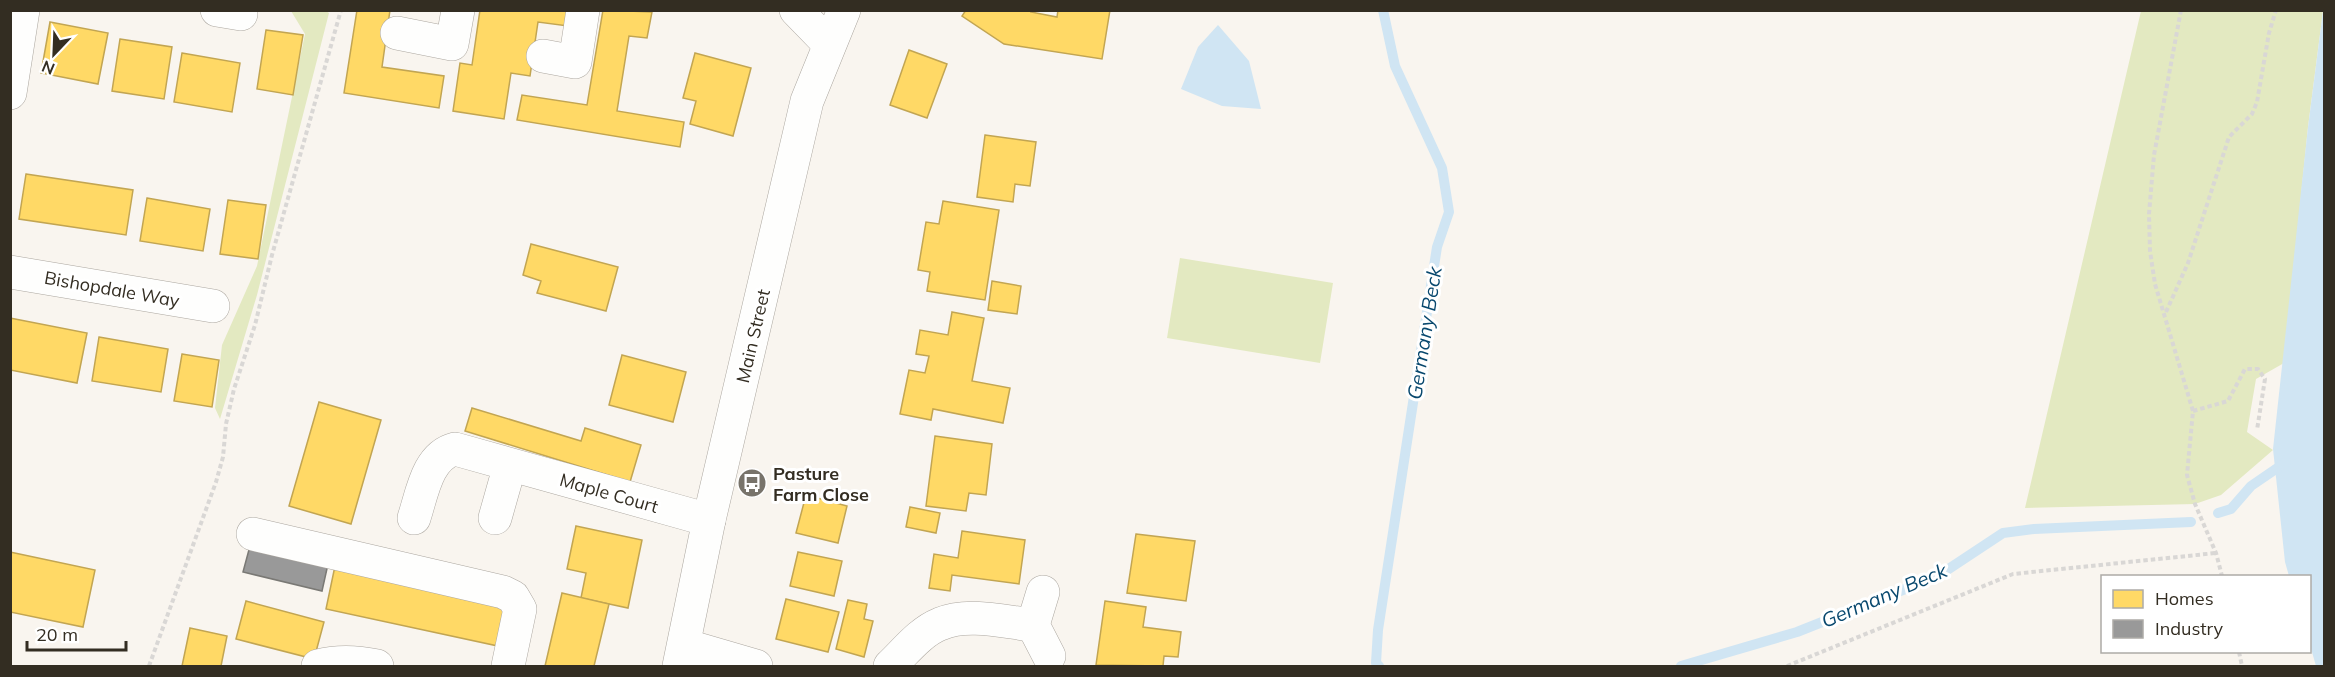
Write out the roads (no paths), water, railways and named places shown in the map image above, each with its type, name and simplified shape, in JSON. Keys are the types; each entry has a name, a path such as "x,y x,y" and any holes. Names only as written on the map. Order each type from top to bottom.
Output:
{"street":[{"path":"10,93 23,10"},
{"path":"397,33 452,44 458,10"},
{"path":"543,56 575,62 583,10"},
{"path":"796,10 829,44"},
{"name":"Main Street","path":"682,656 709,520 807,101 844,10"},
{"name":"Bishopdale Way","path":"10,272 213,306"},
{"name":"Maple Court","path":"414,518 434,462 444,452 454,449 709,520"},
{"path":"495,518 510,465"},
{"path":"253,534 492,588 513,597 520,609 508,666"},
{"path":"1043,592 1033,625 1049,656"},
{"path":"890,666 917,639 939,624 965,618 1033,625"},
{"path":"682,656 756,666"},
{"path":"318,666 363,663 377,666"}],"water":[{"path":"2323,11 2324,666 2316,666 2311,648 2311,575 2289,575 2285,562 2273,449"},
{"path":"1218,25 1249,61 1261,109 1222,106 1181,89 1198,47"}],"waterway":[{"name":"Germany Beck","path":"1379,666 1376,663 1378,630 1437,247 1449,212 1442,168 1395,66 1383,10"},
{"name":"Germany Beck","path":"2218,513 2231,509 2251,486 2286,462"},
{"name":"Germany Beck","path":"1681,666 1797,632 1938,576 2003,533 2034,529 2191,522"}],"place":[{"name":"Pasture Farm Close","path":"752,483"}]}
